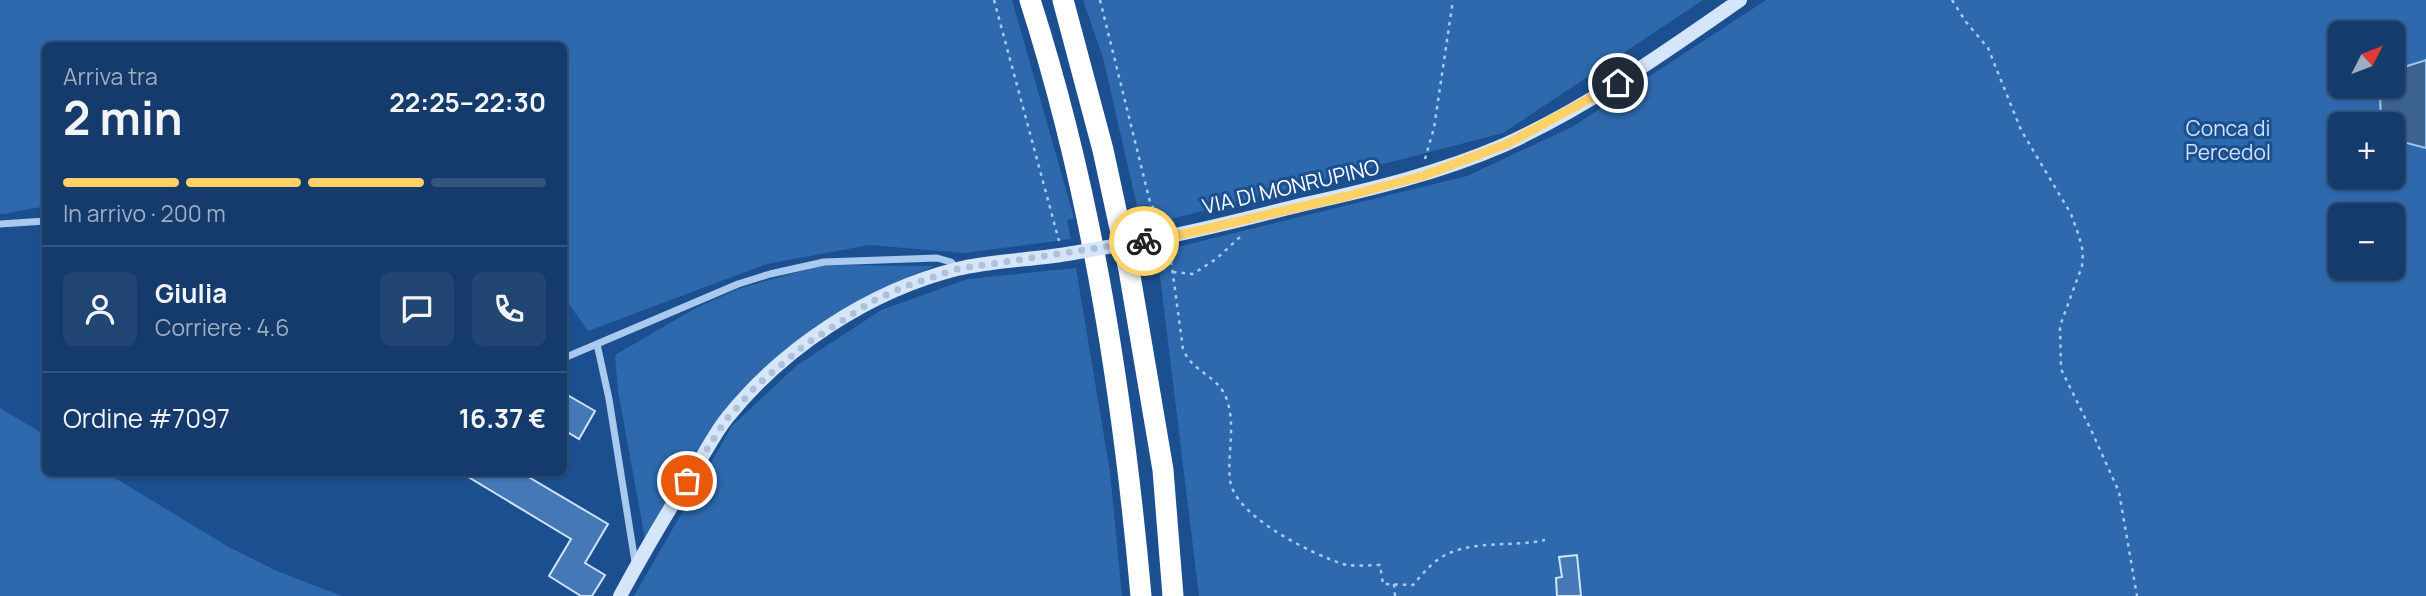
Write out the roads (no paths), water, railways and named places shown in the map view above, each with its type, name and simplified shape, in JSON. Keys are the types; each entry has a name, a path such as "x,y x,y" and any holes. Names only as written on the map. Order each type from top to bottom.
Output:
{"highway":[{"path":"1030,0 1074,156 1088,217 1130,475 1141,596"},
{"path":"1063,0 1103,150 1129,270 1163,470 1173,596"}],"main road":[{"name":"VIA DI MONRUPINO","path":"620,596 661,522 725,421 757,385 806,344 871,302 906,286 957,269 1184,234 1422,176 1507,144 1600,94 1740,0"}],"street":[{"path":"0,224 42,221"},
{"path":"567,357 738,284 824,262 937,258 951,262 957,269"},
{"path":"597,344 636,566"}],"park label":[{"name":"Conca di Percedol","path":"2228,141"}]}
